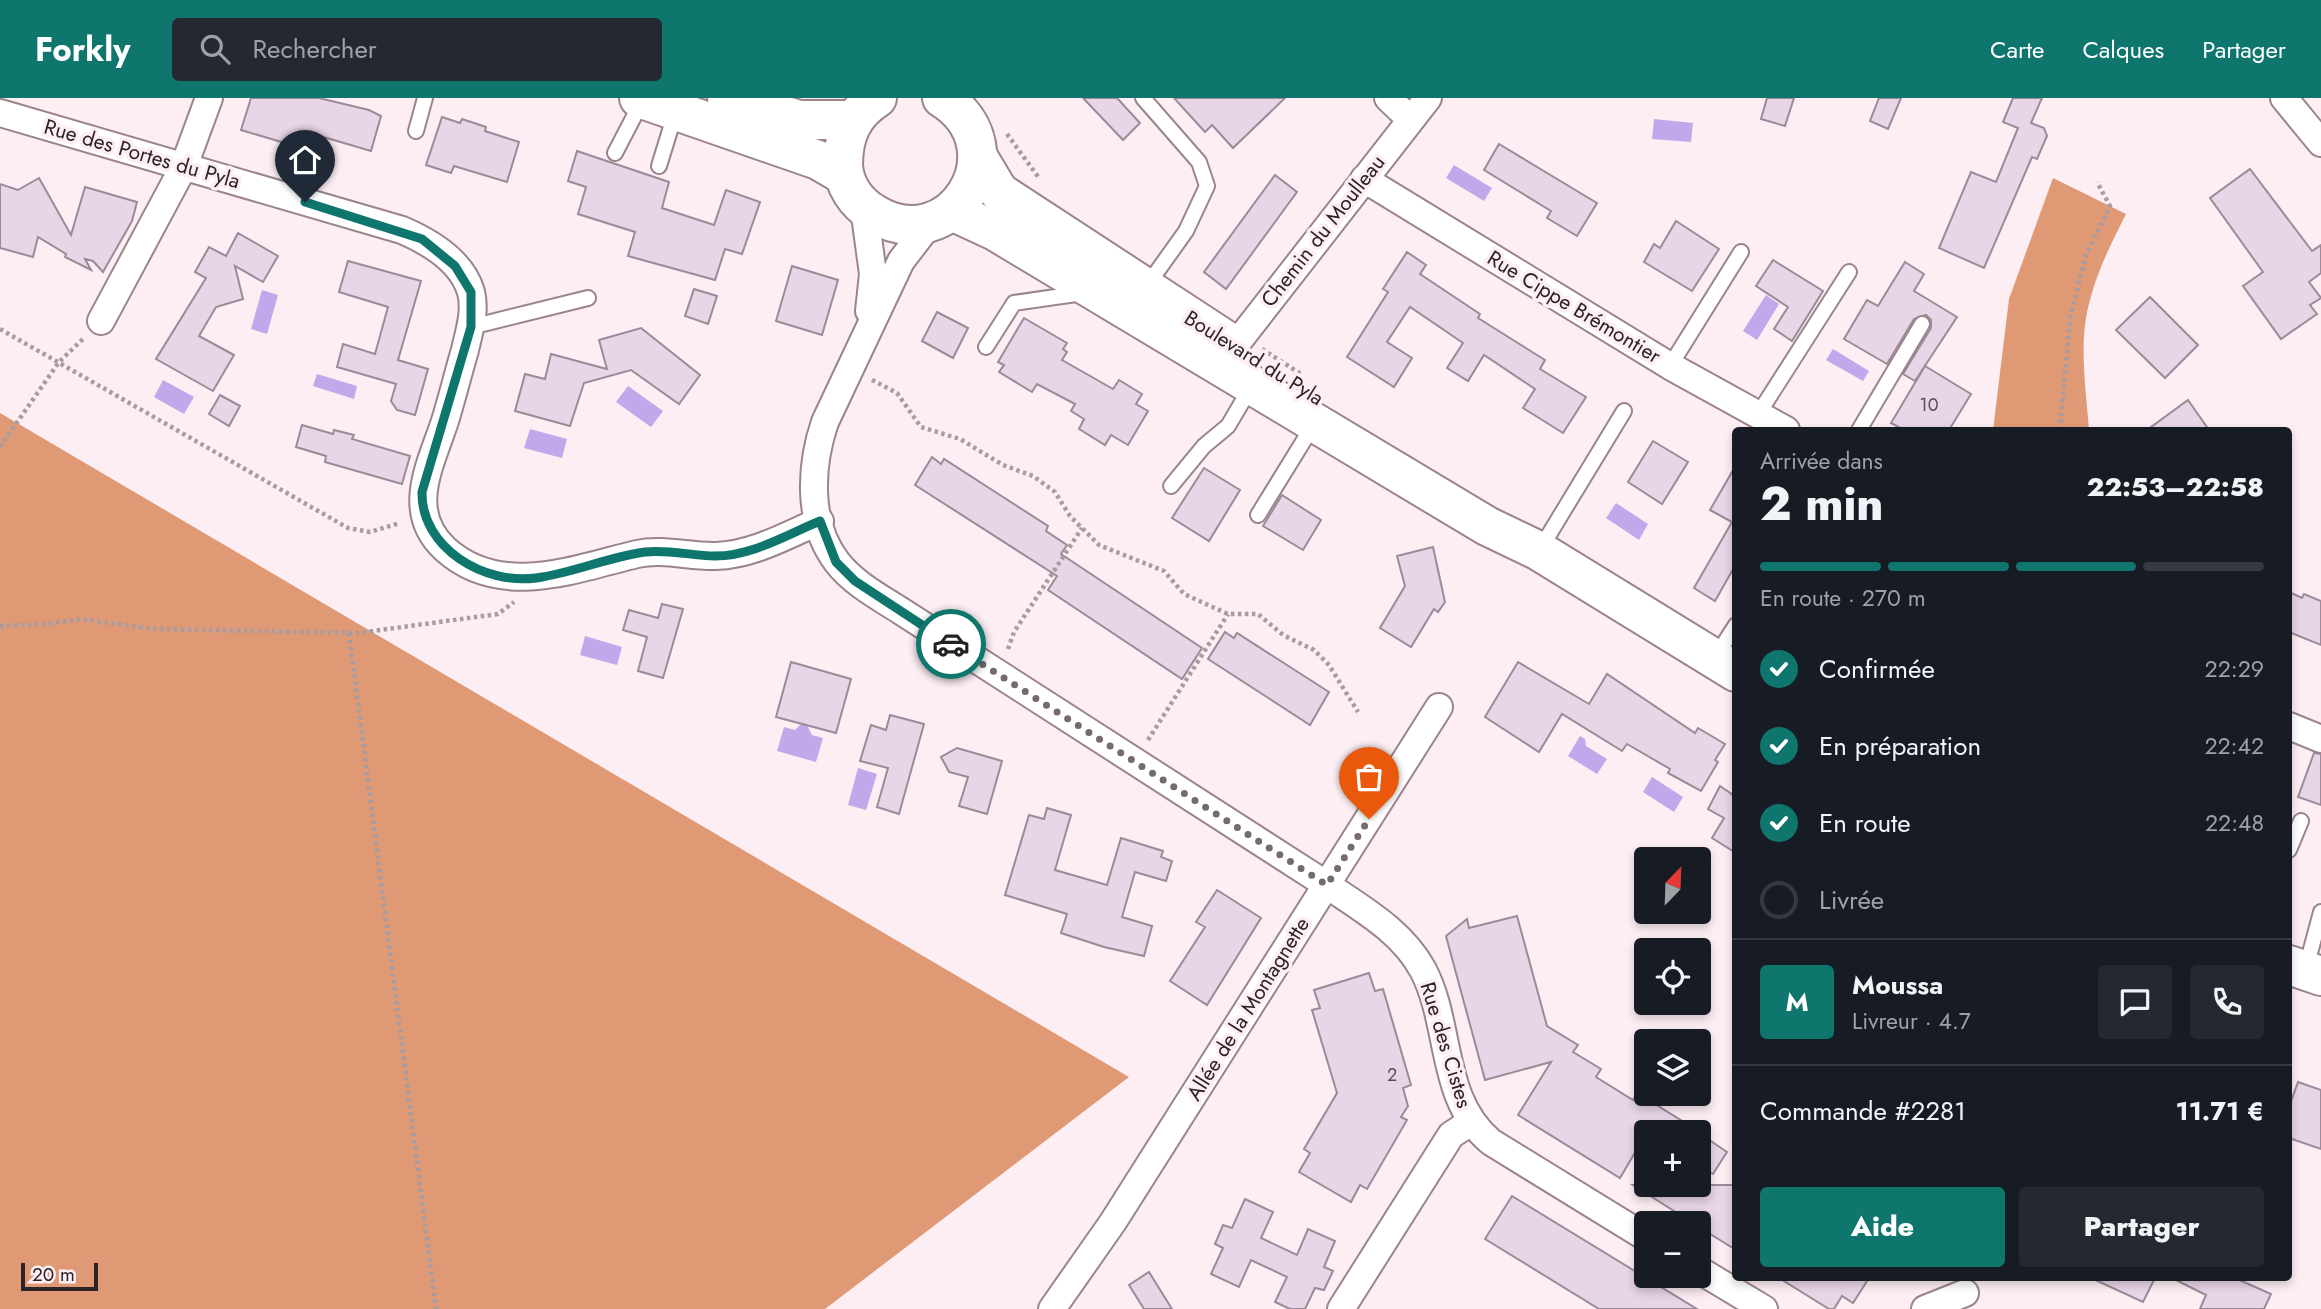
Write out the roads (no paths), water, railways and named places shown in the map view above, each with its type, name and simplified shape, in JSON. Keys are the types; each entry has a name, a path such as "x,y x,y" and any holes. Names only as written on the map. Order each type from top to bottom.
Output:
{"main road":[{"path":"727,98 799,120 865,105"},
{"name":"Boulevard du Pyla","path":"942,98 966,119 975,137 978,157 999,192 1138,300 1231,349 1494,512 1539,551"},
{"path":"660,102 818,160 844,175"},
{"path":"865,105 843,144 844,175 850,191 864,208 883,220 907,226 942,216 971,187 978,157"},
{"name":"Boulevard du Pyla","path":"942,216 995,231 1095,290 1138,300"},
{"name":"Boulevard du Pyla","path":"1231,349 1252,385 1487,526 1539,551 1725,665"}],"street":[{"path":"101,321 184,166 209,98"},
{"path":"1388,98 1410,119"},
{"name":"Chemin du Moulleau","path":"1231,349 1428,98"},
{"path":"2284,98 2321,143"},
{"name":"Rue des Portes du Pyla","path":"0,113 422,239 444,254 464,278 471,292 471,327 445,421 424,480 422,505 424,515 440,544 458,558 503,576 534,578 643,552 714,556 744,553 820,521"},
{"name":"Rue Cippe Brémontier","path":"1364,179 1670,366 1780,427"},
{"path":"863,340 873,274 864,208"},
{"name":"Rue des Cistes","path":"942,216 901,261 850,368 816,449 814,496 820,521 836,562 855,581 1327,885 1402,940 1423,971 1459,1100 1471,1122 1491,1142 1634,1230"},
{"name":"Allée de la Montagnette","path":"1052,1309 1113,1222 1439,707"},
{"path":"2292,727 2321,739"},
{"path":"1341,1309 1451,1135 1471,1122"},
{"path":"1711,1277 1763,1309"},
{"path":"1925,1309 1965,1293"}],"lane":[{"path":"416,131 425,98"},
{"path":"1138,300 1186,231 1207,186 1199,162 1143,98"},
{"path":"615,153 660,102"},
{"path":"659,166 660,102"},
{"path":"1670,366 1741,252"},
{"path":"1757,416 1849,272"},
{"path":"986,347 1014,303 1095,290"},
{"path":"471,327 588,298"},
{"path":"1861,427 1922,324"},
{"path":"1171,486 1204,446 1228,426 1252,385"},
{"path":"1539,551 1624,411"},
{"path":"1258,515 1315,424"},
{"path":"1725,665 1732,640"},
{"path":"2292,843 2301,821"},
{"path":"2305,971 2321,912"}]}
